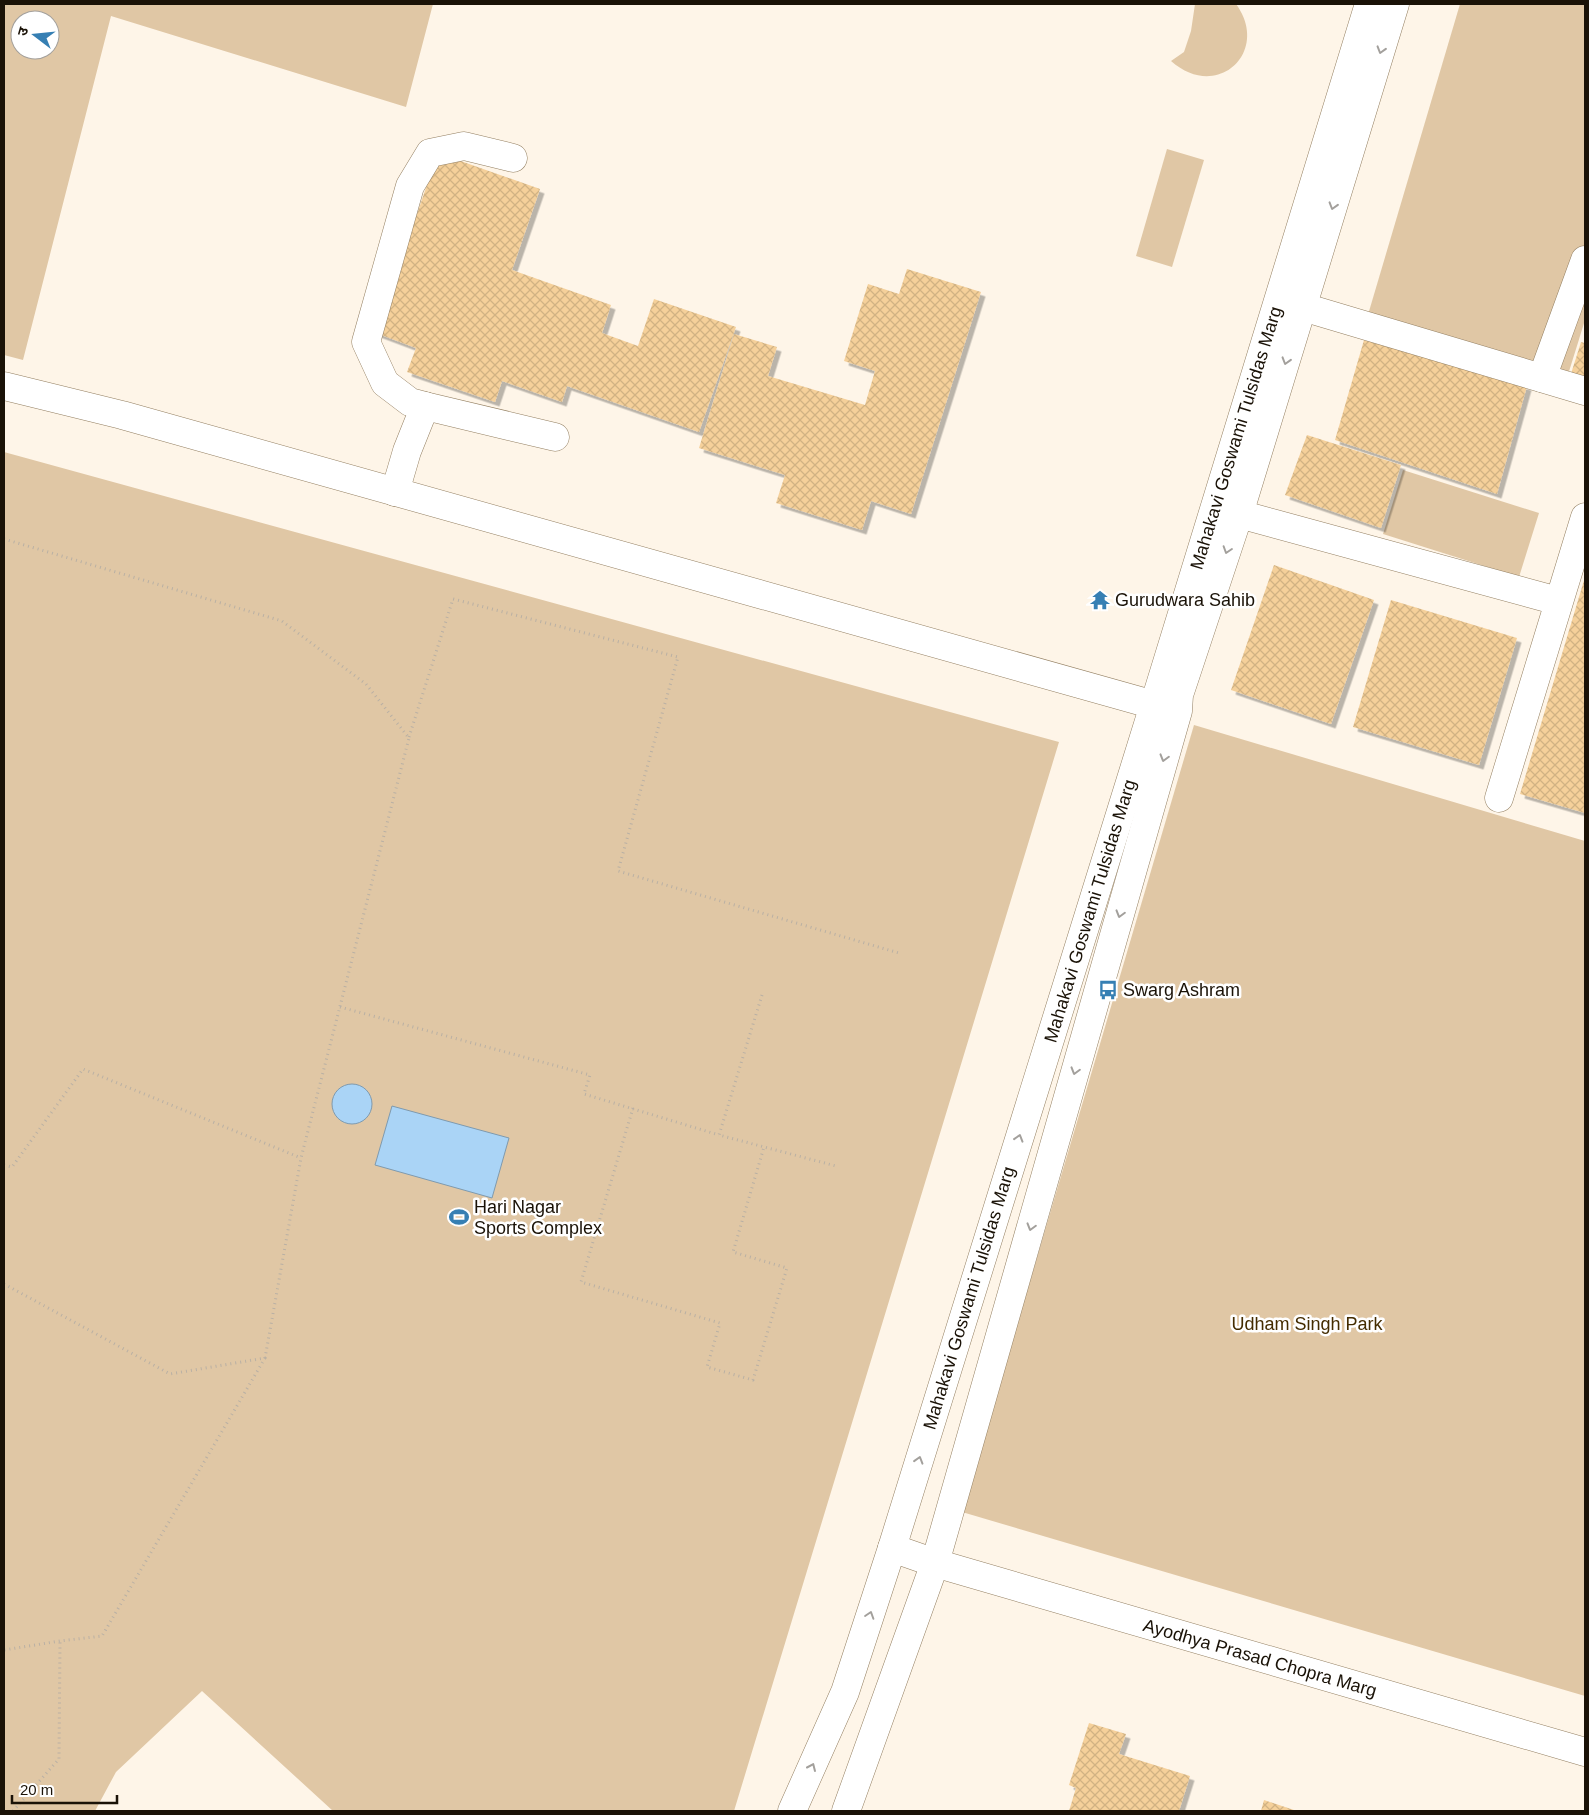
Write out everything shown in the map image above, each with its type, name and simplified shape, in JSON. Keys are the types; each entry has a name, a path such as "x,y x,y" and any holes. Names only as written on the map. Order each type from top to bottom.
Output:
{"street":[{"name":"Mahakavi Goswami Tulsidas Marg","path":"846,1811 935,1563 1166,708 1369,4"},
{"name":"Mahakavi Goswami Tulsidas Marg","path":"792,1811 845,1692 1166,708 1179,695 1239,514 1395,4"},
{"path":"513,158 464,146 430,153 410,186 366,342 385,383 410,402 555,437"},
{"path":"1542,378 1585,260"},
{"path":"1302,307 1585,391"},
{"path":"4,386 122,415 1166,708"},
{"path":"396,492 407,451 425,406"},
{"path":"1239,514 1558,602"},
{"path":"1499,798 1585,517"},
{"name":"Ayodhya Prasad Chopra Marg","path":"892,1548 935,1563 1585,1752"}],"path":[{"path":"4,539 282,621 366,684 409,738"},
{"path":"4,1650 102,1636 264,1358 301,1158 409,738 453,599 678,657 618,871 899,953"},
{"path":"720,1135 762,995"},
{"path":"340,1007 590,1075 584,1094 720,1135 836,1166"},
{"path":"4,1165 12,1167 83,1069 301,1158"},
{"path":"633,1108 581,1282 720,1323 707,1367 753,1380 786,1268 733,1252 764,1147"},
{"path":"4,1284 170,1374 264,1358"},
{"path":"13,1811 59,1759 60,1641"}],"green space":[{"path":"4,4 433,4 406,107 111,16 23,360 4,355"},
{"path":"1195,4 1236,4 1245,22 1247,39 1243,54 1234,66 1221,74 1205,76 1188,72 1171,61 1184,52 1191,31"},
{"path":"1460,4 1585,4 1585,320 1562,394 1362,335"},
{"path":"1167,149 1204,160 1172,267 1136,256"},
{"name":"Hari Nagar Sports Complex","path":"4,452 1059,742 734,1811 333,1811 202,1691 116,1772 95,1811 4,1811"},
{"path":"1403,470 1539,513 1519,577 1383,534"},
{"name":"Udham Singh Park","path":"1194,725 1585,841 1585,1696 962,1512"}],"water":[{"path":"352,1084 366,1090 372,1104 366,1118 352,1124 338,1118 332,1104 338,1090"},
{"path":"392,1106 509,1138 492,1198 375,1165"}],"building":[{"path":"438,153 540,189 512,270 611,305 602,333 638,346 654,299 736,327 699,432 567,386 562,402 502,381 495,402 407,372 416,348 376,333"},
{"path":"907,269 981,292 911,514 871,501 862,530 776,503 785,475 699,448 734,334 777,347 768,376 865,405 875,371 844,361 868,284 899,294"},
{"path":"1364,340 1527,386 1497,494 1335,440"},
{"path":"1581,342 1585,343 1585,382 1570,377"},
{"path":"1307,435 1401,465 1381,528 1285,495"},
{"path":"1274,565 1374,600 1331,724 1231,690"},
{"path":"1585,577 1585,813 1520,794"},
{"path":"1391,600 1517,638 1479,765 1353,727"},
{"path":"1089,1723 1126,1734 1119,1754 1190,1776 1179,1811 1069,1811 1076,1788 1069,1785"},
{"path":"1264,1800 1297,1811 1261,1811"}],"place":[{"name":"Gurudwara Sahib","path":"1100,600"},
{"name":"Swarg Ashram","path":"1108,990"},
{"name":"Hari Nagar Sports Complex","path":"459,1217"}]}
